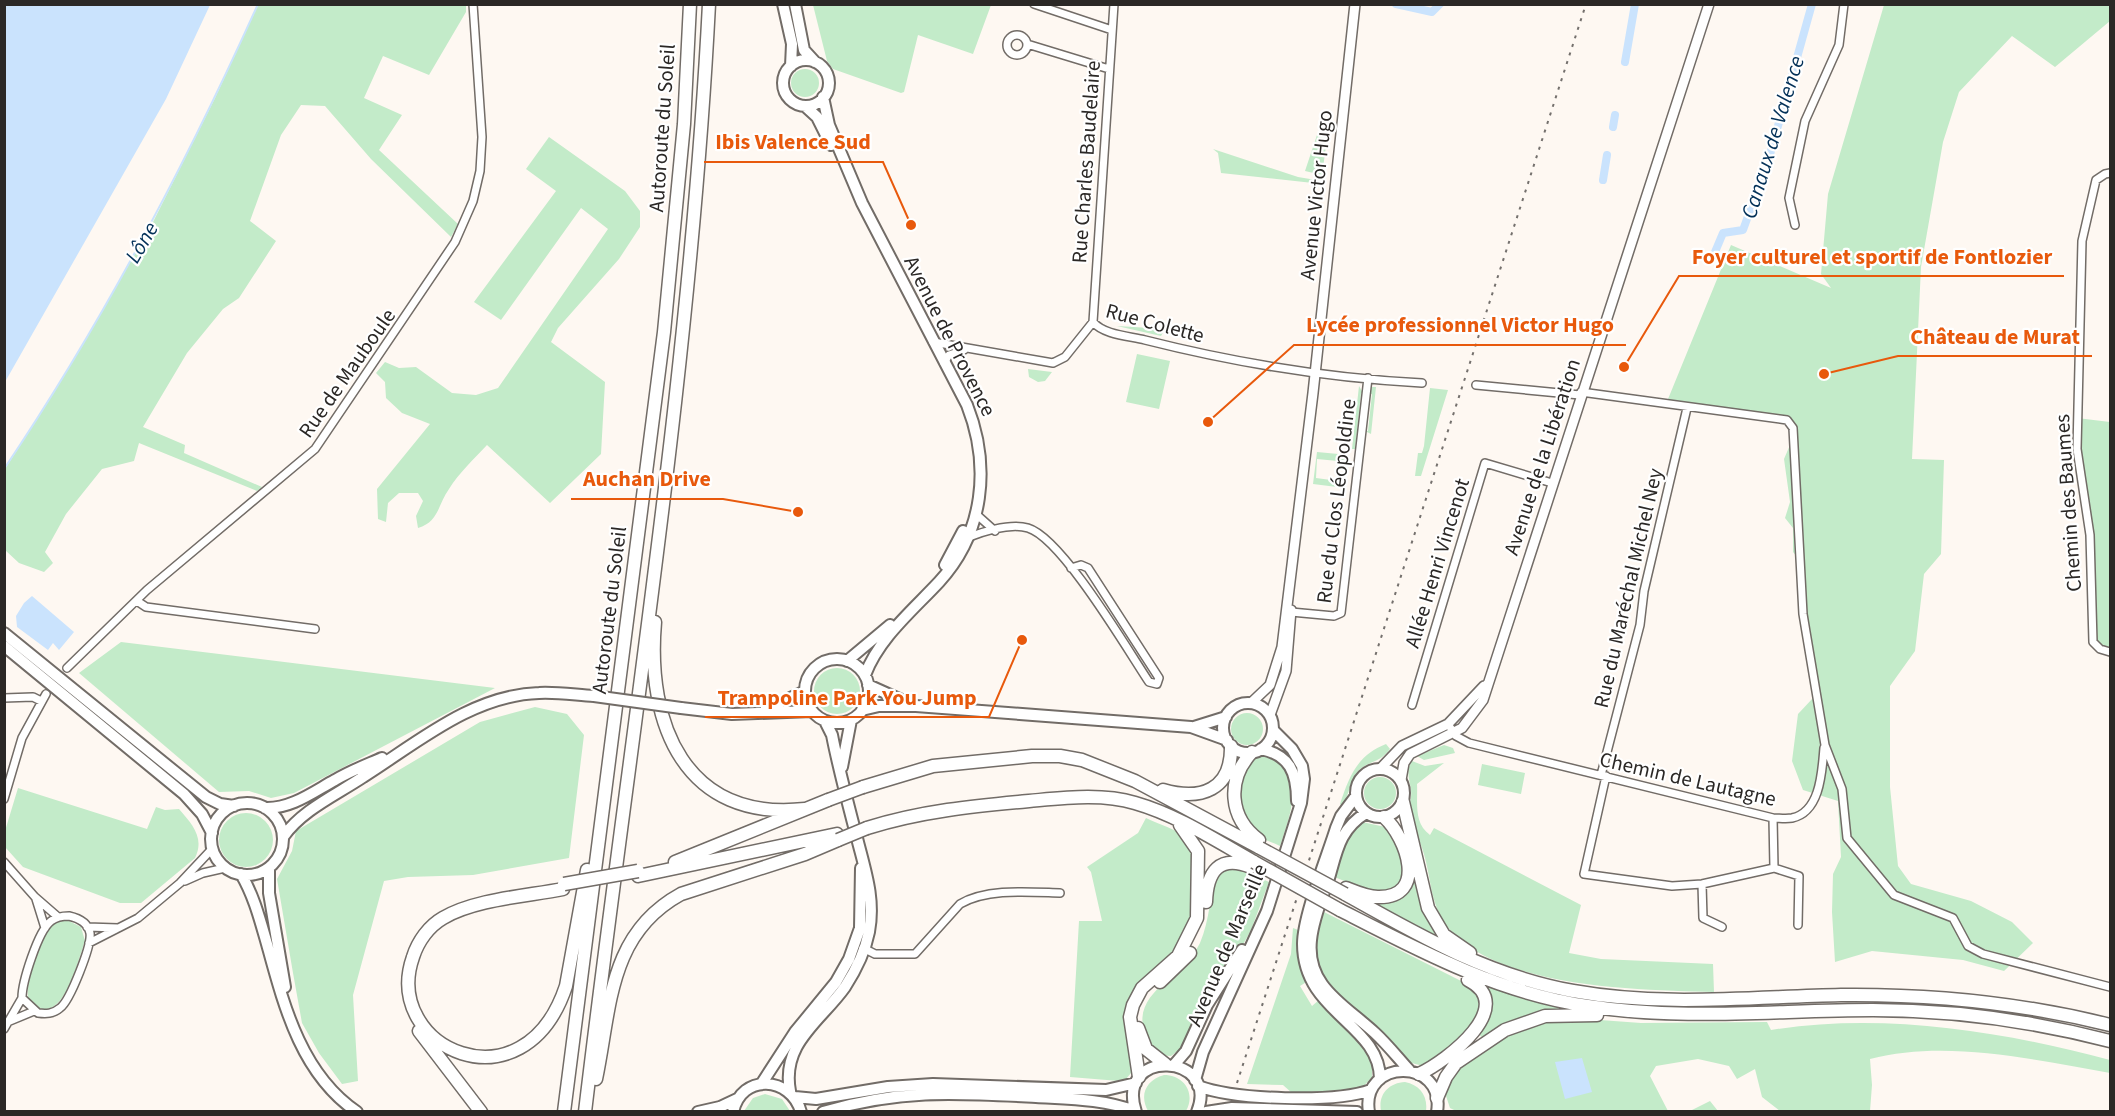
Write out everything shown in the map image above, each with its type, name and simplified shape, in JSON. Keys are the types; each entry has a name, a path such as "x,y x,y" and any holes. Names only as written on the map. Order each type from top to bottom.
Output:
{"highway":[{"name":"Autoroute du Soleil","path":"564,1112 664,332 684,124 690,4"},
{"name":"Autoroute du Soleil","path":"587,1112 669,449 694,222 709,4"},
{"path":"669,449 651,660 663,723 671,742 687,765 705,783 727,798 747,807 764,811 805,809"},
{"path":"638,873 678,861 863,787 933,766 1032,756 1082,760 1135,781 1180,795 1196,795 1225,778 1230,764 1229,743"},
{"path":"1257,751 1247,758 1234,787 1234,799 1237,816 1246,830 1261,845"},
{"path":"607,778 566,986 560,1004 547,1026 537,1038 519,1050 493,1057 463,1054 434,1037 416,1013 409,983 412,960 426,933 444,917 470,907 564,887 638,873 838,837 932,811 1078,798 1118,800 1173,817 1252,864 1462,971 1549,999 1590,1007 1697,1015"},
{"path":"1135,781 1261,845 1292,866 1346,891 1455,954 1545,985 1596,995 1652,999 1913,996 2017,1006 2110,1025"},
{"path":"1403,802 1425,896 1438,928 1459,948 1545,985"},
{"path":"1138,1080 1130,1017 1133,1005 1142,988 1183,948 1193,929 1198,906 1198,851 1173,817"},
{"path":"1346,891 1380,897 1395,894 1406,882 1409,866 1402,838 1384,817"},
{"path":"587,1112 615,981 626,948 639,927 660,907 681,894 805,854 838,837"},
{"path":"1169,1064 1154,1057 1141,1041 1138,1015 1142,1002 1151,990 1180,965 1194,945 1201,928 1212,874 1221,866 1233,862 1252,864"},
{"path":"481,1112 412,1020 403,989 403,971 408,952 424,926 447,909 476,900 564,887"},
{"path":"1388,934 1478,984 1485,999 1482,1018 1474,1031 1440,1061 1414,1072"},
{"path":"1438,1107 1446,1077 1463,1056 1505,1030 1533,1018 1575,1013 1640,1018 1838,1010 1940,1012 2041,1026 2110,1041"}],"main road":[{"path":"783,4 792,44 791,66 783,80 784,92 791,101 805,106 818,102 824,97 828,79 825,72 804,50 795,4"},
{"name":"Avenue Victor Hugo","path":"1251,703 1270,685 1279,662 1315,375 1355,4"},
{"name":"Avenue de la Libération","path":"1401,780 1404,763 1410,754 1454,734 1477,711 1709,4"},
{"path":"791,66 802,61 815,63"},
{"name":"Avenue de Provence","path":"824,97 830,124 862,203 932,342 967,405 978,441 981,481 976,514 969,537 951,567 879,649 867,680"},
{"name":"Avenue de Provence","path":"805,106 817,117 823,128 866,227 961,410 970,436 975,464 973,497 967,523 948,561 880,636 847,661"},
{"name":"Avenue Victor Hugo","path":"1270,715 1286,671 1292,568"},
{"path":"4,633 206,797 220,804 234,806 250,803 266,808 281,808 345,775 397,753"},
{"path":"4,646 184,794 202,814 212,833"},
{"path":"801,1112 787,1079 790,1060 801,1040 844,987 871,923 871,897 832,735 825,721 812,711 805,691 810,675 816,668 832,660 847,661 867,680 916,706"},
{"path":"825,721 842,723 851,720 862,710 868,699 867,680"},
{"name":"Avenue de la Libération","path":"1381,768 1402,746 1448,724 1487,682"},
{"path":"753,714 778,706 805,691"},
{"path":"283,837 303,815 397,753 488,704 539,693 594,696 681,708 753,714 812,711"},
{"path":"862,710 879,706 916,706 1191,727 1245,752 1257,751 1269,741 1273,730 1270,715 1258,705 1251,703 1239,705 1226,717 1191,727"},
{"path":"1226,717 1224,732 1229,743"},
{"path":"842,778 842,756 851,720"},
{"name":"Avenue de Marseille","path":"1197,1112 1200,1096 1197,1083 1203,1052 1267,911 1301,803 1304,779 1302,766 1292,748 1273,730"},
{"name":"Avenue de Marseille","path":"1169,1064 1186,1051 1207,1005 1254,931 1293,817 1297,799 1293,769 1281,755 1257,751"},
{"path":"1356,796 1366,813 1384,817 1395,812 1403,802 1405,791 1401,780 1389,770 1381,768 1362,776 1356,796 1341,816 1336,828 1304,929 1303,955 1308,976 1320,997 1371,1047 1380,1066 1380,1079"},
{"path":"234,806 221,814 212,833 212,849 225,867 241,874 251,875 269,868 280,854 283,837 279,824 266,808"},
{"path":"1366,813 1348,826 1340,844 1313,928 1312,964 1323,987 1376,1033 1433,1088 1438,1107"},
{"path":"269,868 269,893 287,1005"},
{"path":"241,874 255,903 295,1034 312,1066 337,1096 357,1112"},
{"path":"762,1083 795,1032 836,982 860,946"},
{"path":"698,1112 720,1107 737,1099 753,1086 762,1083 772,1083 792,1094 816,1099 880,1088 933,1084 1106,1090 1138,1080 1153,1066 1169,1064 1182,1068 1197,1083 1217,1093 1265,1096 1352,1095 1371,1090"},
{"path":"1369,1112 1371,1090 1380,1079 1388,1073 1414,1072"},
{"path":"823,1112 865,1100 921,1093 1060,1098 1111,1104 1135,1111 1133,1102 1138,1080"},
{"path":"733,1112 737,1099"},
{"path":"1206,1112 1232,1108 1358,1112"}],"street":[{"name":"Rue de Mauboule","path":"67,668 137,601 315,449 455,242 473,201 480,171 482,137 473,4"},
{"path":"1034,4 1112,30"},
{"name":"Rue Charles Baudelaire","path":"1093,322 1114,4"},
{"path":"1795,225 1789,198 1805,121 1839,45 1844,4"},
{"path":"1027,44 1109,69"},
{"name":"Chemin des Baumes","path":"2110,173 2096,180 2082,241 2077,449 2090,535 2093,642 2100,649 2110,652"},
{"name":"Rue Colette","path":"932,342 1053,363 1065,357 1093,322 1105,330 1181,349 1315,375 1422,382"},
{"path":"944,363 949,355 966,349"},
{"name":"Rue du Clos Léopoldine","path":"1291,612 1334,616 1341,613 1368,378"},
{"path":"1476,385 1581,394 1787,420 1793,428 1803,614 1825,745 1842,789 1847,838 1894,895 1953,918 1968,946 1983,954 2110,987"},
{"name":"Rue du Maréchal Michel Ney","path":"1687,408 1644,591 1640,625 1603,776 1584,874 1672,886 1702,884"},
{"name":"Allée Henri Vincenot","path":"1412,705 1485,463 1552,483"},
{"path":"976,514 995,531"},
{"path":"969,537 1016,526 1034,531 1049,542 1071,568 1149,682 1157,684 1159,678 1088,568 1081,565 1071,568"},
{"path":"137,601 146,607 315,629"},
{"path":"4,799 22,738 46,694"},
{"path":"4,698 33,697 41,701"},
{"path":"1448,724 1454,734"},
{"name":"Chemin de Lautagne","path":"1454,734 1469,743 1773,818 1794,818 1812,804 1820,783 1825,745"},
{"path":"1773,818 1774,868"},
{"path":"89,943 138,918 180,883 212,849"},
{"path":"4,862 35,897 58,917 77,918 87,927 120,929"},
{"path":"180,883 225,867"},
{"path":"1722,927 1703,918 1702,884 1774,868 1799,876 1798,925"},
{"path":"860,946 875,954 902,956 921,950 960,904 969,898 1026,892 1060,894"},
{"path":"35,897 45,928"},
{"path":"4,1029 22,998 24,980 45,928 58,917"},
{"path":"22,998 34,1011 45,1014 63,1006 89,943 87,927"},
{"path":"10,1021 34,1011"}],"green space":[{"path":"813,4 991,5 973,54 918,35 904,92 901,93 833,69 827,61"},
{"path":"258,5 466,5 466,12 429,75 383,56 364,98 402,115 379,150 458,224 451,237 371,159 325,106 301,105 281,135 250,221 276,241 239,298 223,309 187,353 143,427 185,445 184,453 262,487 257,491 139,443 134,461 102,469 66,514 45,552 53,563 44,572 19,563 5,550 5,469 76,356 151,226 215,98"},
{"path":"1884,5 2110,5 2110,21 2055,67 2012,36 1959,92 1943,142 1921,267 1912,459 1944,460 1941,554 1924,574 1915,651 1890,686 1890,787 1898,866 1911,884 1971,901 2012,922 2033,943 2004,971 1963,960 1872,951 1835,962 1832,912 1833,874 1841,857 1838,801 1803,790 1792,761 1798,714 1813,698 1819,681 1813,662 1813,648 1807,634 1806,593 1799,559 1793,552 1793,528 1785,518 1790,502 1784,459 1793,438 1787,420 1666,404 1731,245 1831,288 1821,274 1828,194"},
{"path":"805,69 815,73 819,83 815,93 805,97 795,93 791,83 795,73"},
{"path":"1318,132 1328,132 1322,175 1305,171"},
{"path":"549,137 625,191 640,211 640,227 619,259 558,328 551,342 605,382 601,454 550,503 487,445 457,477 434,517 425,525 418,528 416,516 423,501 418,493 399,493 388,503 386,522 378,519 377,489 430,424 402,413 386,398 385,382 376,373 385,362 399,368 416,367 452,393 476,395 498,388 608,229 581,208 501,320 474,302 556,191 526,169"},
{"path":"1213,149 1298,177 1322,181 1322,184 1221,173 1218,153"},
{"path":"1118,326 1165,329 1161,336"},
{"path":"1137,354 1170,361 1159,409 1126,402"},
{"path":"1028,369 1052,372 1045,381 1038,382 1029,377"},
{"path":"1359,386 1363,393 1361,393 1355,449 1352,449"},
{"path":"1372,387 1376,387 1371,434 1365,431 1368,431 1372,394 1369,394"},
{"path":"1430,388 1448,390 1421,476 1415,476 1418,453 1422,453 1424,446"},
{"path":"2077,418 2110,422 2110,651 2093,642 2090,535 2077,449"},
{"path":"1317,452 1349,455 1348,462 1317,459 1316,478 1346,482 1345,488 1313,484"},
{"path":"121,642 495,688 294,793 271,798 249,791 219,792 79,673"},
{"path":"837,668 853,675 860,691 853,707 837,714 821,707 814,691 821,675"},
{"path":"535,707 567,714 584,735 569,858 473,875 408,877 384,881 353,995 358,1081 342,1084 319,1053 302,1023 277,879 292,851 296,831 480,722"},
{"path":"1247,713 1258,718 1263,729 1258,740 1247,745 1236,740 1231,729 1236,718"},
{"path":"1386,744 1390,749 1386,754 1362,768 1355,775 1342,806 1340,804 1343,794 1356,768 1368,754"},
{"path":"1444,745 1453,748 1455,753 1424,760 1417,756"},
{"path":"1263,755 1279,759 1286,771 1292,792 1290,812 1280,846 1254,833 1247,824 1240,802 1240,790 1246,768 1253,760"},
{"path":"1412,761 1425,766 1444,763 1417,784 1419,818 1430,835 1434,828 1581,905 1569,953 1601,959 1713,964 1714,992 1647,990 1569,981 1530,973 1495,961 1466,944 1444,922 1433,895 1425,857 1411,814 1408,772"},
{"path":"1482,764 1525,773 1521,794 1478,785"},
{"path":"1380,777 1391,782 1396,793 1391,804 1380,809 1369,804 1364,793 1369,782"},
{"path":"18,788 147,829 156,807 165,810 179,809 196,832 198,851 195,858 141,903 120,903 23,867 5,847 5,831"},
{"path":"246,813 256,815 265,821 271,830 273,840 271,850 265,859 256,865 246,867 236,865 227,859 221,850 219,840 221,830 227,821 236,815"},
{"path":"1146,818 1183,835 1192,848 1196,876 1189,923 1176,951 1134,991 1131,1073 1126,1079 1119,1081 1070,1077 1079,921 1102,921 1091,872 1087,867 1138,833"},
{"path":"1362,822 1390,828 1400,852 1403,868 1402,876 1391,890 1369,891 1332,876 1351,830"},
{"path":"1234,866 1269,882 1251,930 1197,1015 1184,1046 1171,1056 1163,1055 1153,1049 1147,1039 1143,1023 1144,1010 1150,998 1192,956 1200,943 1206,925 1219,872"},
{"path":"1413,881 1417,881 1436,938 1379,907 1380,904 1404,894"},
{"path":"1322,911 1475,988 1481,1007 1471,1025 1448,1048 1423,1066 1408,1062 1322,980 1314,949"},
{"path":"67,920 81,927 85,941 72,978 59,1002 51,1008 41,1008 29,1001 30,975 50,928 57,922"},
{"path":"1293,928 1301,931 1308,981 1300,986 1312,1006 1319,1000 1372,1058 1372,1077 1361,1089 1292,1093 1283,1085 1247,1084 1291,954"},
{"path":"1489,987 1558,1006 1558,1010 1483,1038 1477,1033"},
{"path":"1573,1018 1641,1023 1767,1022 1771,1030 1856,1023 1942,1027 2027,1041 2110,1060 2110,1073 2021,1058 1960,1051 1899,1053 1870,1059 1872,1085 1870,1111 1780,1111 1762,1097 1755,1069 1737,1079 1729,1066 1698,1059 1656,1066 1650,1076 1668,1111 1456,1111 1450,1108 1445,1093 1459,1066 1530,1025 1550,1019"},
{"path":"1164,1075 1177,1078 1186,1086 1190,1098 1186,1111 1148,1111 1144,1099 1146,1089 1153,1080"},
{"path":"1405,1082 1422,1092 1426,1101 1426,1111 1381,1111 1381,1100 1389,1087"},
{"path":"765,1094 782,1099 790,1111 744,1111 753,1098"},
{"path":"1710,1101 1718,1111 1690,1111"}],"water":[{"path":"5,4 210,5 166,99 5,382"},
{"path":"32,596 74,632 59,650 53,643 48,650 17,627 16,616 24,603"},
{"path":"1582,1058 1592,1092 1565,1099 1555,1062"}],"waterway":[{"name":"Lône","path":"4,469 75,357 141,242 172,184 258,4"},
{"path":"1396,4 1432,12 1440,4"},
{"path":"1625,62 1635,4"},
{"name":"Canaux de Valence","path":"1715,252 1723,233 1743,230 1769,158 1812,4"},
{"path":"1613,127 1615,115"},
{"path":"1603,180 1607,155"}],"railway":[{"path":"1237,1083 1586,4"}],"place":[{"name":"Ibis Valence Sud","path":"911,225"},
{"name":"Foyer culturel et sportif de Fontlozier","path":"1624,367"},
{"name":"Château de Murat","path":"1824,374"},
{"name":"Lycée professionnel Victor Hugo","path":"1208,422"},
{"name":"Auchan Drive","path":"798,512"},
{"name":"Trampoline Park You Jump","path":"1022,640"}]}
